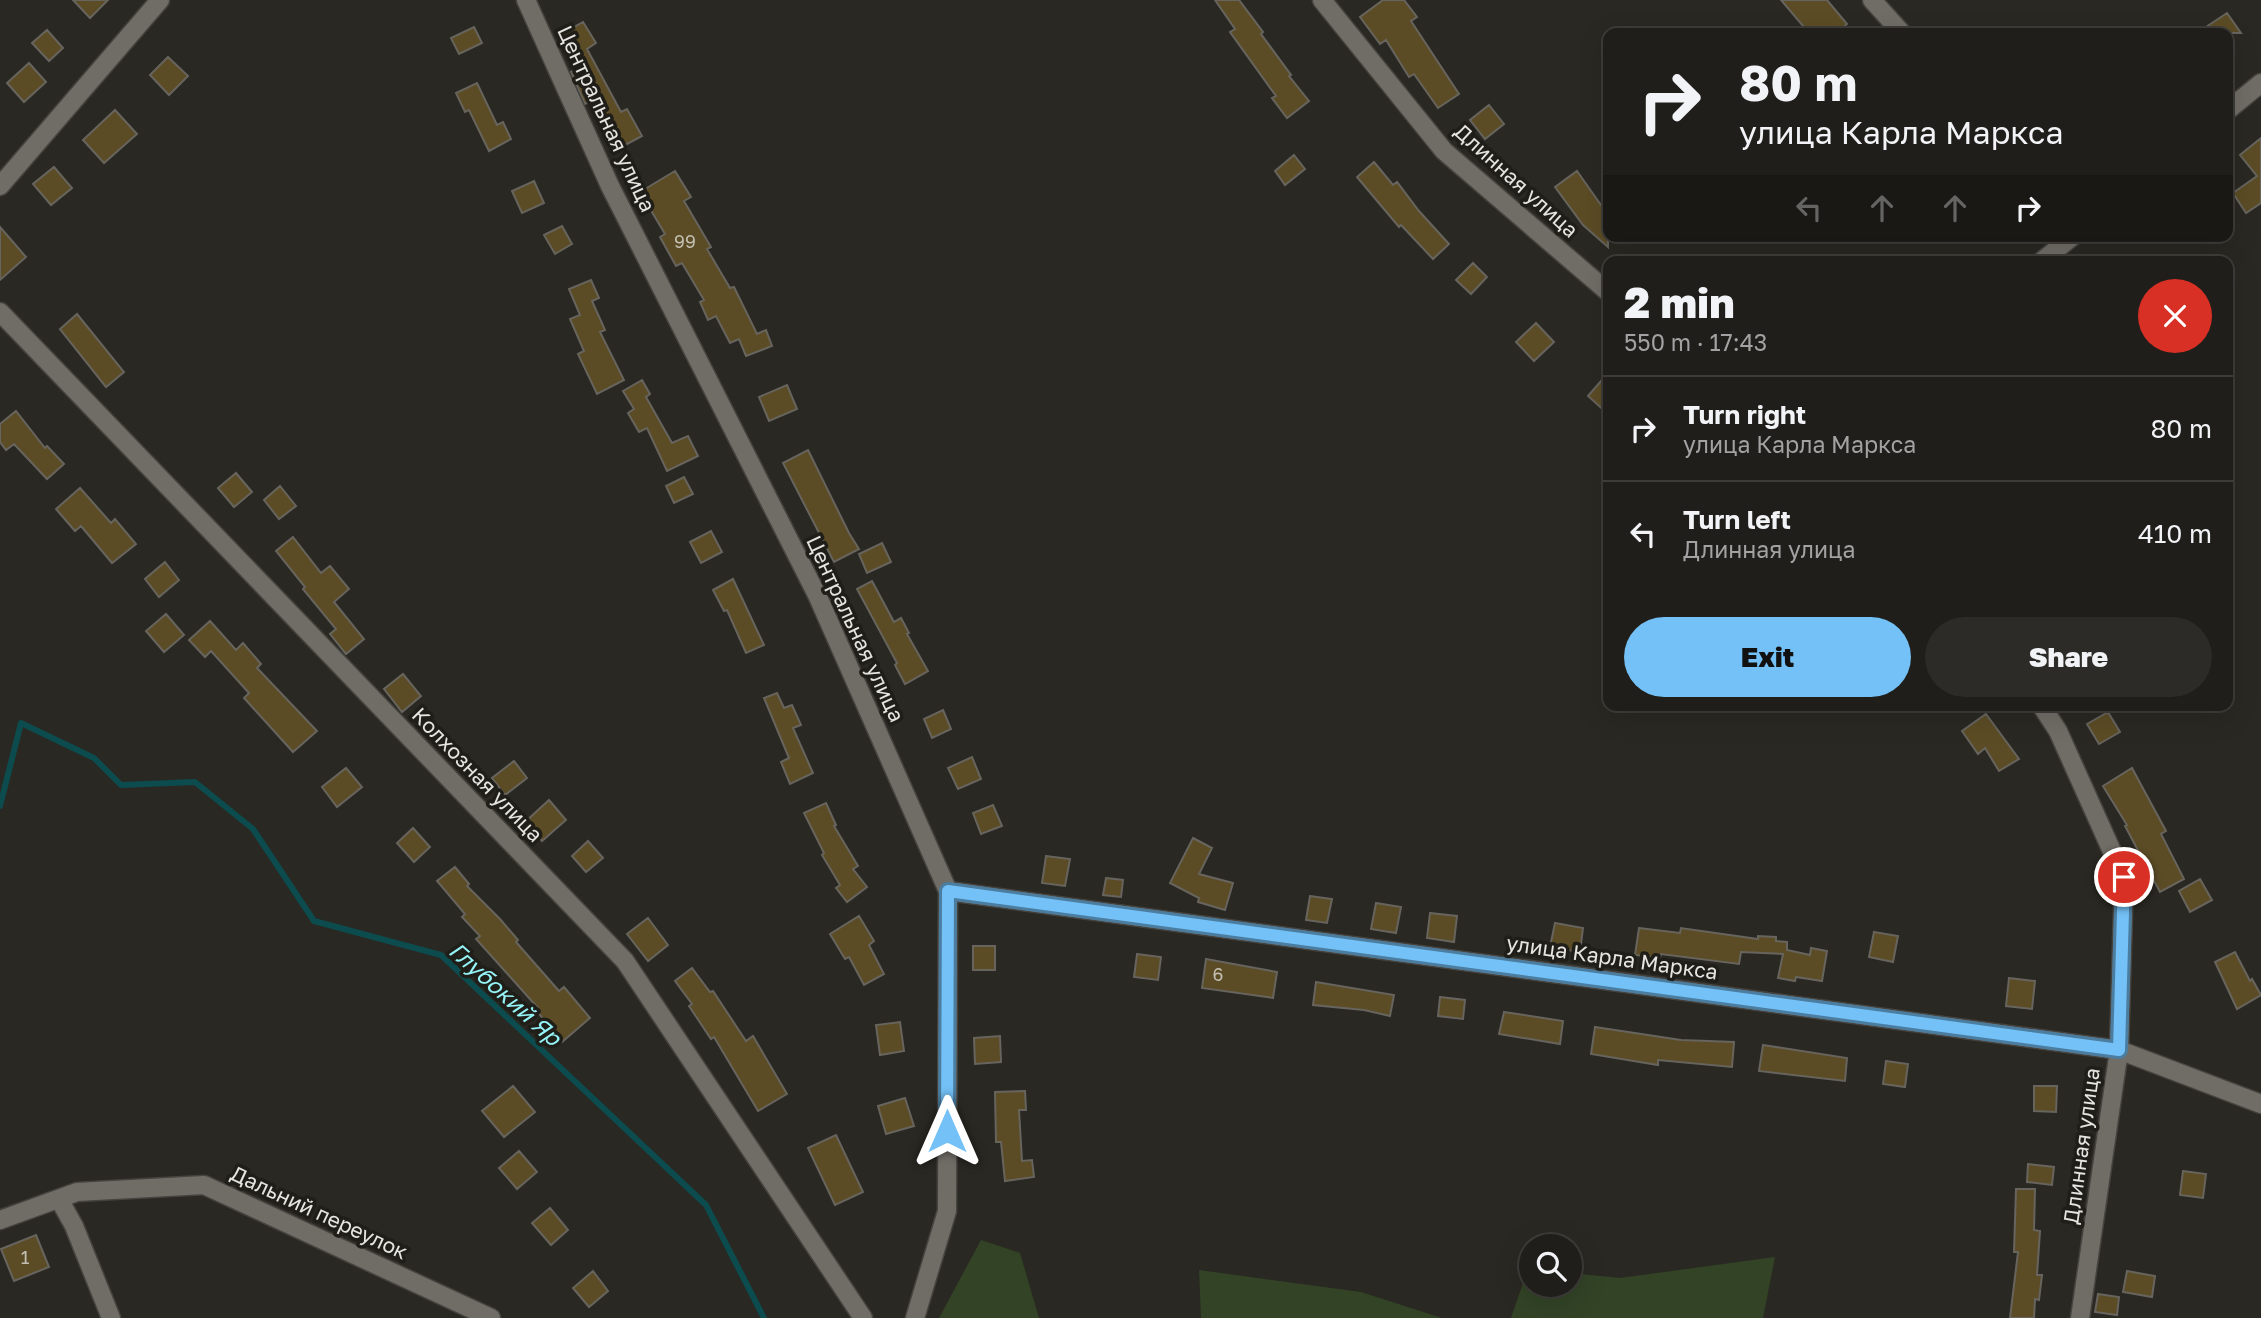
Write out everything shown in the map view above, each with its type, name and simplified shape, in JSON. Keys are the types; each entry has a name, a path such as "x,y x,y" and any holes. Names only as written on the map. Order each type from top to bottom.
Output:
{"street":[{"path":"0,186 160,0"},
{"name":"Центральная улица","path":"526,0 610,186 818,597 948,891 947,1211 915,1318"},
{"path":"1872,0 1897,28"},
{"name":"Длинная улица","path":"1330,3 1444,151 1603,288"},
{"path":"2233,106 2261,83"},
{"path":"2048,256 2066,242"},
{"name":"Колхозная улица","path":"0,312 625,961 863,1318"},
{"name":"Длинная улица","path":"2045,711 2059,731 2124,877 2119,1050 2080,1318"},
{"name":"улица Карла Маркса","path":"948,891 2119,1050 2261,1104"},
{"name":"Дальний переулок","path":"0,1220 77,1192 204,1185 491,1318"},
{"path":"59,1199 74,1226 111,1318"}],"green space":[{"path":"981,1240 1020,1253 1039,1318 939,1318"},
{"path":"1775,1257 1763,1318 1511,1318 1519,1294 1519,1297 1582,1297 1582,1274 1620,1278"},
{"path":"1199,1270 1361,1292 1442,1318 1201,1318"}],"building":[{"path":"73,0 108,0 90,18"},
{"path":"1215,0 1239,0 1263,32 1261,34 1291,75 1289,76 1309,101 1287,118 1272,98 1276,96 1230,32 1235,29"},
{"path":"1383,0 1404,0 1417,17 1411,21 1459,94 1438,108 1414,74 1409,77 1386,40 1380,44 1360,17"},
{"path":"1781,0 1827,0 1847,24 1843,28 1805,28"},
{"path":"2227,13 2241,33 2233,33 2233,28 2204,28"},
{"path":"583,22 596,43 587,49 621,112 627,109 642,136 616,150 590,101 585,104 571,72 578,68 560,35"},
{"path":"474,27 482,43 459,54 451,38"},
{"path":"47,30 63,48 49,61 32,43"},
{"path":"168,57 188,76 169,95 150,75"},
{"path":"29,63 46,82 24,102 7,83"},
{"path":"477,83 497,125 503,122 511,139 489,151 469,110 465,112 456,93"},
{"path":"1489,105 1504,124 1485,139 1470,120"},
{"path":"115,110 137,134 104,163 83,140"},
{"path":"2261,138 2261,203 2246,213 2233,193 2257,176 2240,155"},
{"path":"1294,155 1305,169 1285,185 1275,171"},
{"path":"1374,162 1393,185 1397,182 1449,244 1433,259 1401,225 1399,227 1357,177"},
{"path":"54,167 72,188 51,205 33,184"},
{"path":"675,171 691,197 684,201 711,247 707,249 730,288 734,287 757,334 766,330 772,346 746,356 739,339 730,343 716,316 708,320 700,302 704,300 682,263 676,266 660,237 665,234 640,192"},
{"path":"1577,171 1603,208 1603,242 1608,242 1608,247 1583,225 1555,187"},
{"path":"534,181 544,203 522,213 512,191"},
{"path":"562,226 572,244 555,254 544,235"},
{"path":"0,227 26,257 0,280"},
{"path":"1473,263 1487,277 1471,294 1456,280"},
{"path":"591,280 599,298 592,301 605,330 600,332 624,380 597,394 578,354 584,351 570,319 580,315 569,289"},
{"path":"77,314 124,372 106,387 60,329"},
{"path":"1536,323 1554,342 1534,361 1516,342"},
{"path":"1603,379 1603,410 1588,396"},
{"path":"642,380 650,394 646,397 672,443 688,436 698,456 667,471 647,428 639,432 628,413 634,409 623,391"},
{"path":"787,385 797,409 769,421 759,397"},
{"path":"16,411 45,448 47,446 64,464 47,479 14,444 6,450 0,442 0,424"},
{"path":"808,450 859,549 834,562 783,463"},
{"path":"236,473 252,492 234,507 218,488"},
{"path":"684,477 693,494 674,503 666,486"},
{"path":"280,486 296,506 279,519 264,500"},
{"path":"80,488 111,523 115,519 136,544 112,563 81,526 75,531 56,509"},
{"path":"711,531 722,552 701,563 690,542"},
{"path":"293,537 321,573 330,566 349,589 334,602 364,639 346,654 330,634 336,629 276,551"},
{"path":"882,543 891,562 867,573 859,554"},
{"path":"165,562 179,580 159,597 145,579"},
{"path":"733,579 764,645 746,653 727,610 724,611 713,590"},
{"path":"872,581 894,622 901,618 928,671 905,684 895,665 897,663 857,589"},
{"path":"166,614 184,635 164,652 146,631"},
{"path":"210,621 236,650 243,643 261,664 257,668 317,731 293,752 244,698 249,693 211,651 205,657 189,640"},
{"path":"403,674 421,696 402,712 384,689"},
{"path":"777,693 784,708 792,705 801,725 793,728 813,773 790,784 781,762 789,758 764,698"},
{"path":"943,710 951,729 932,738 924,719"},
{"path":"2108,712 2120,732 2099,744 2087,724"},
{"path":"1986,714 2019,759 1999,771 1985,748 1978,754 1962,731"},
{"path":"972,757 981,779 958,789 948,768"},
{"path":"514,761 527,778 505,795 492,778"},
{"path":"346,768 362,787 337,807 322,787"},
{"path":"2132,768 2166,831 2161,834 2184,879 2160,892 2125,826 2127,825 2103,786"},
{"path":"549,800 566,820 542,841 526,821"},
{"path":"826,803 836,825 834,826 858,866 853,869 867,887 847,902 836,888 840,885 822,855 824,853 804,813"},
{"path":"993,805 1002,826 981,834 973,813"},
{"path":"413,828 430,847 414,862 397,843"},
{"path":"1193,838 1212,848 1199,874 1233,883 1225,910 1198,902 1199,898 1170,883"},
{"path":"588,841 603,858 586,872 572,856"},
{"path":"1046,856 1070,859 1065,886 1042,883"},
{"path":"455,867 469,884 467,886 500,919 518,940 516,942 559,991 564,987 590,1018 562,1042 536,1010 538,1008 476,939 480,936 462,917 465,914 437,881"},
{"path":"1106,878 1123,880 1121,897 1103,895"},
{"path":"2200,879 2212,900 2190,912 2179,891"},
{"path":"1310,896 1332,899 1327,923 1306,920"},
{"path":"1376,903 1401,907 1396,933 1371,929"},
{"path":"1430,913 1457,916 1454,942 1427,938"},
{"path":"859,916 874,941 869,945 884,974 864,985 849,957 845,959 830,934"},
{"path":"648,918 668,945 648,961 627,934"},
{"path":"1555,923 1583,928 1580,952 1550,947"},
{"path":"1639,928 1680,933 1681,928 1758,939 1758,936 1776,937 1776,941 1787,942 1787,950 1810,955 1811,948 1827,951 1822,981 1796,977 1795,981 1778,978 1783,954 1741,952 1739,964 1661,954 1660,958 1635,955"},
{"path":"1874,932 1898,936 1893,962 1869,957"},
{"path":"973,946 995,946 995,970 973,970"},
{"path":"2235,952 2250,981 2252,979 2261,995 2237,1009 2215,962"},
{"path":"1137,954 1161,957 1158,980 1134,977"},
{"path":"1206,959 1277,972 1273,998 1202,988"},
{"path":"692,968 710,992 713,991 746,1041 753,1036 787,1094 758,1111 714,1037 711,1039 689,1006 692,1004 675,981"},
{"path":"2009,978 2035,981 2032,1009 2006,1006"},
{"path":"1316,982 1394,995 1390,1016 1364,1010 1313,1005"},
{"path":"1440,997 1465,1000 1463,1019 1438,1016"},
{"path":"1504,1012 1563,1021 1560,1044 1499,1034"},
{"path":"900,1022 904,1051 880,1055 876,1025"},
{"path":"1595,1027 1681,1040 1734,1042 1732,1067 1658,1060 1658,1065 1591,1054"},
{"path":"1000,1036 1001,1062 975,1064 974,1038"},
{"path":"1763,1045 1847,1058 1845,1081 1759,1071"},
{"path":"1886,1061 1908,1064 1905,1087 1883,1084"},
{"path":"513,1086 535,1112 504,1137 482,1111"},
{"path":"2034,1086 2057,1086 2056,1112 2034,1111"},
{"path":"1025,1091 1026,1110 1019,1110 1022,1161 1032,1160 1034,1177 1005,1181 1001,1142 996,1142 995,1092"},
{"path":"905,1098 914,1126 886,1134 878,1106"},
{"path":"836,1135 863,1192 835,1205 808,1148"},
{"path":"519,1151 537,1172 517,1189 499,1168"},
{"path":"2028,1164 2054,1167 2052,1185 2027,1182"},
{"path":"2183,1171 2206,1174 2203,1198 2180,1195"},
{"path":"2016,1189 2035,1189 2034,1230 2040,1231 2037,1275 2042,1275 2039,1300 2035,1299 2034,1318 2010,1318 2018,1252 2014,1252"},
{"path":"550,1208 568,1230 551,1245 532,1223"},
{"path":"36,1235 49,1267 14,1281 1,1249"},
{"path":"593,1271 608,1291 589,1307 573,1288"},
{"path":"2127,1271 2155,1276 2152,1297 2123,1292"},
{"path":"2098,1294 2119,1297 2117,1315 2095,1312"}],"waterway":[{"name":"Глубокий Яр","path":"0,806 21,723 94,758 121,785 195,782 253,829 314,921 441,955 706,1205 764,1318"}],"route":[{"path":"947,1131 948,891 2119,1050 2124,877"}]}
